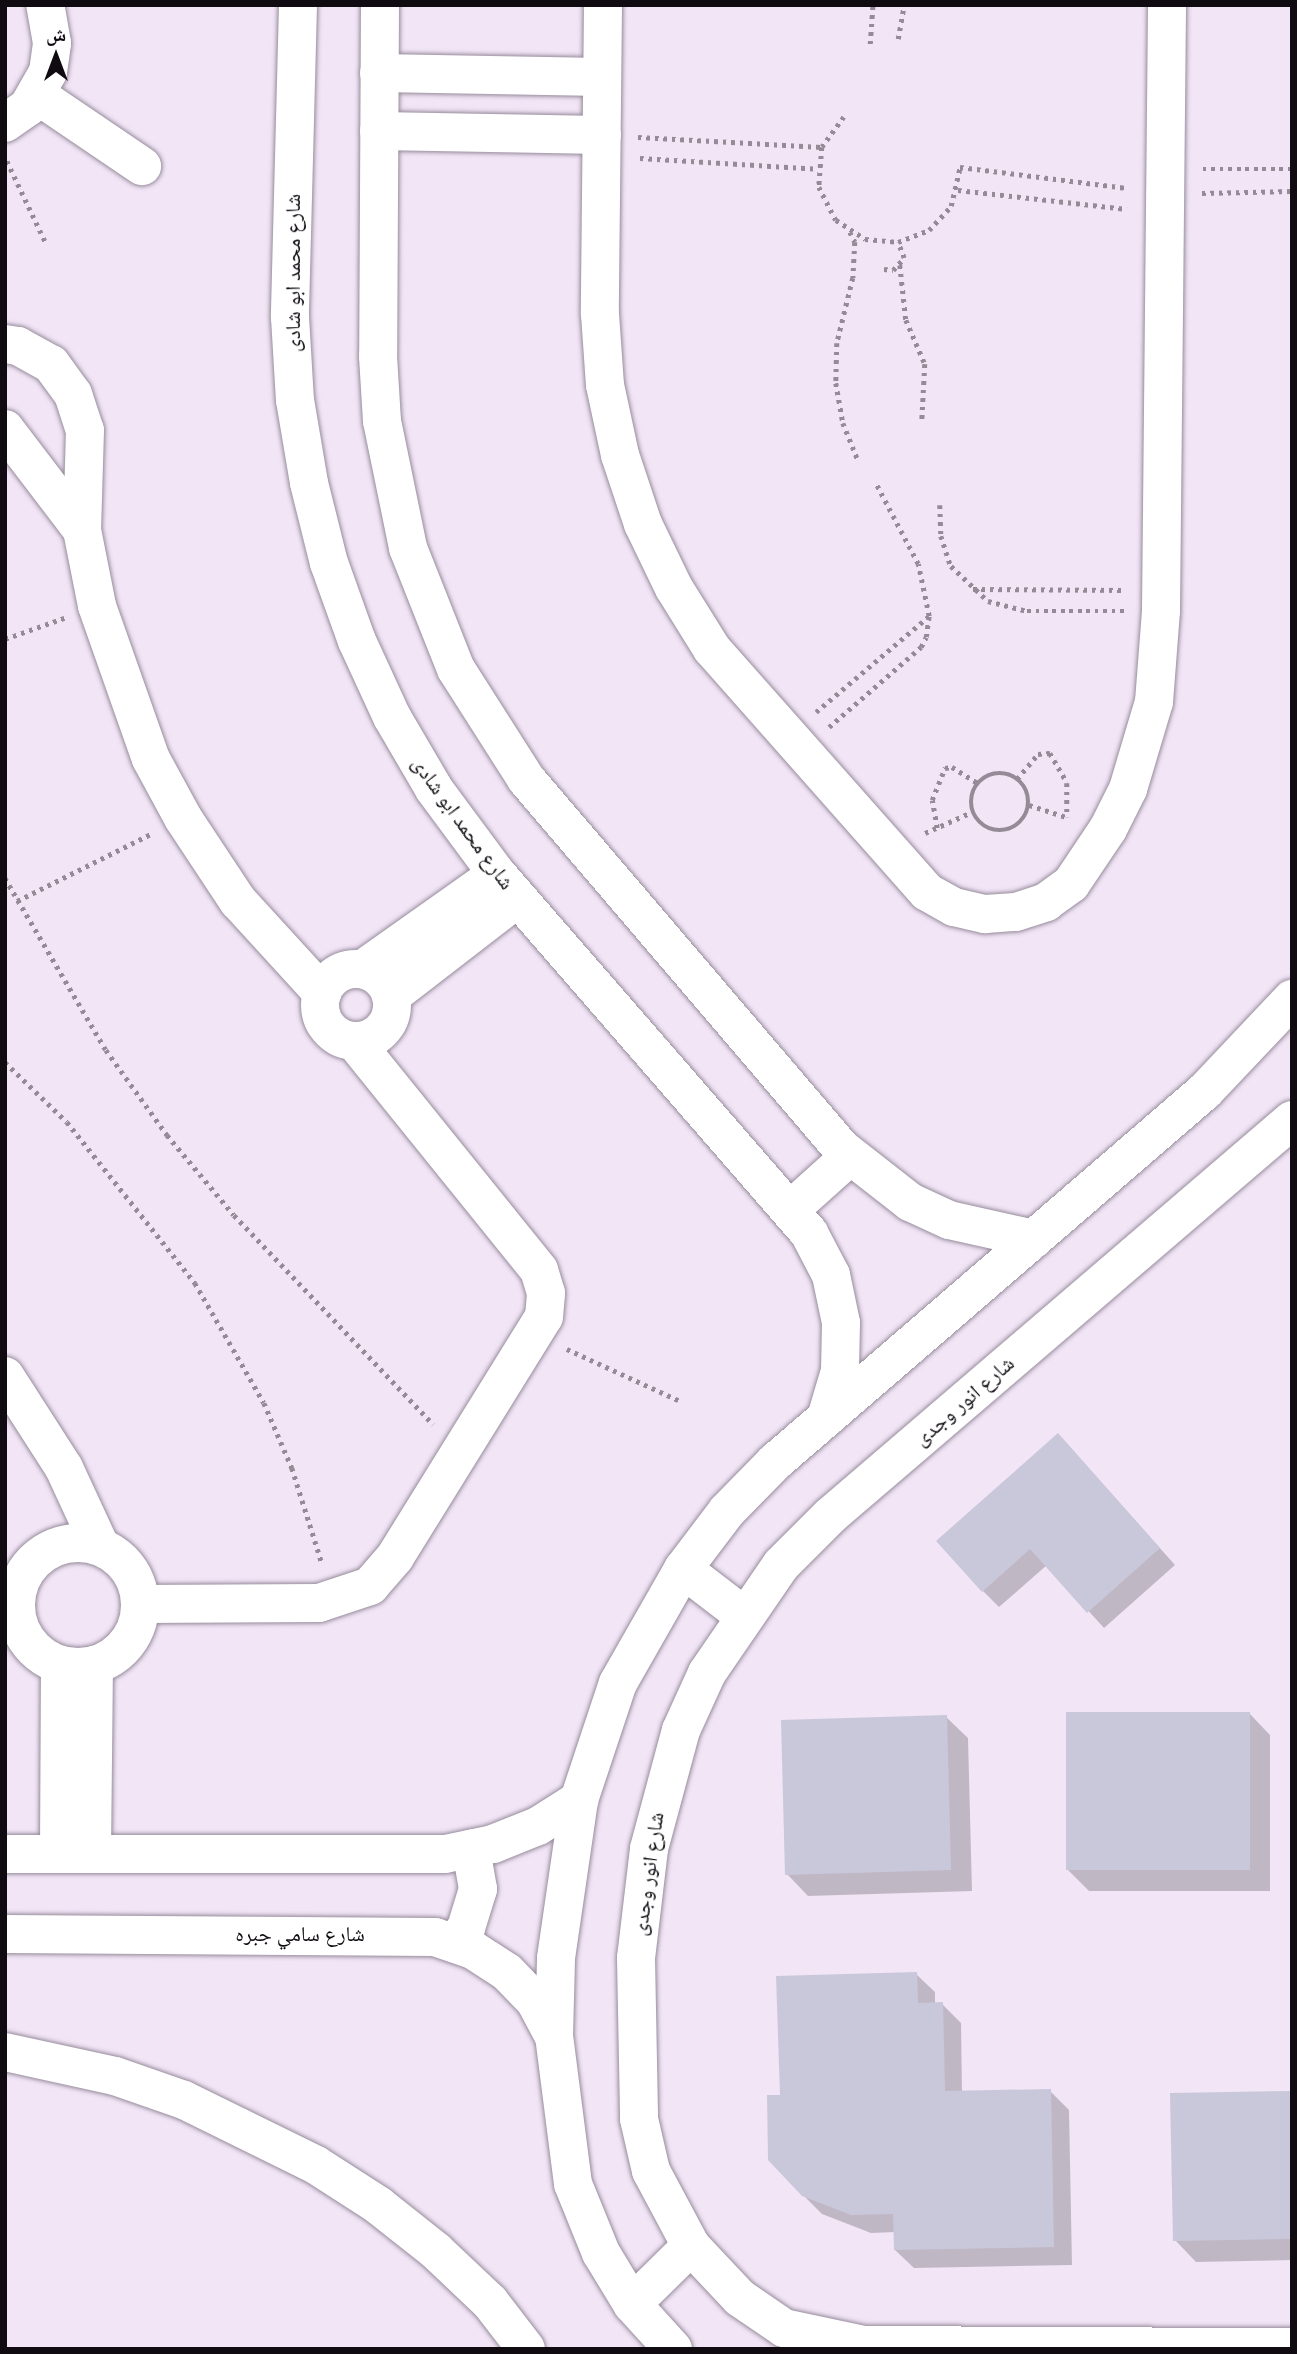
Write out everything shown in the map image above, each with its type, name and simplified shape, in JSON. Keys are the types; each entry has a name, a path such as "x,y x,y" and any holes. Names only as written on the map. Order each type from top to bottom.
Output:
{"street":[{"path":"5,123 37,95 48,72 52,43 46,5"},
{"name":"شارع محمد ابو شادى","path":"298,5 290,317 295,400 309,483 334,576 392,717 434,789 507,886 809,1233 831,1275 841,1323 840,1371 826,1418"},
{"path":"380,5 378,356 382,421 408,548 456,669 526,779 850,1156 910,1202 949,1220 1034,1239"},
{"path":"603,5 600,314 606,385 620,456 643,524 674,588 712,649 927,892 954,907 985,914 1016,912 1046,902 1071,884 1108,830 1144,746 1154,702 1161,601 1167,5"},
{"path":"379,73 602,77"},
{"path":"37,95 142,166"},
{"path":"379,131 601,145"},
{"path":"5,344 18,346 51,364 73,394 85,430 82,530 97,606 146,747 183,818 237,901 322,993"},
{"path":"5,429 82,530"},
{"path":"141,1604 332,1601 370,1586 384,1573 544,1317 546,1293 539,1270 354,1041 326,1024 320,1004 322,993 338,974 362,969 507,886"},
{"path":"391,996 507,886"},
{"path":"354,1041 384,1028 392,1007 391,996 381,979 362,969"},
{"path":"673,2349 632,2304 601,2253 573,2183 554,2036 556,1958 579,1800 618,1683 682,1569 727,1511 826,1418 1205,1091 1292,999"},
{"name":"شارع انور وجدى","path":"1292,1120 830,1516 781,1565 743,1615 707,1673 662,1788 649,1849 636,1958 639,2119 651,2171 691,2246 740,2298 784,2328 823,2339 864,2344 1292,2347"},
{"path":"790,1210 850,1156"},
{"path":"5,1376 64,1468 100,1546 128,1570 141,1604 138,1625 128,1642 77,1665 38,1653 22,1633 10,1609 19,1584 32,1563 52,1548 76,1543 100,1546"},
{"path":"682,1569 743,1615"},
{"path":"75,1854 77,1665"},
{"path":"5,1854 396,1855 471,1849 538,1826 579,1800"},
{"path":"454,1943 467,1928 477,1899 477,1868 471,1849"},
{"name":"شارع سامي جبره","path":"5,1934 395,1934 454,1943 507,1972 535,2001 554,2036"},
{"path":"5,2052 115,2076 184,2100 316,2165 378,2205 436,2251 490,2302 526,2349"},
{"path":"632,2304 691,2246"}],"path":[{"path":"870,44 873,5"},
{"path":"898,39 904,5"},
{"path":"844,117 822,147 818,169 825,205 850,231 855,242 853,278 837,343 835,383 842,423 858,460"},
{"path":"601,145 822,147"},
{"path":"601,145 818,169"},
{"path":"5,157 45,241"},
{"path":"850,231 873,241 898,242 914,238 942,220 958,190 960,167 1167,192 1292,169"},
{"path":"958,190 1292,191"},
{"path":"898,242 904,258 900,265 906,320 925,364 922,422"},
{"path":"884,269 900,265"},
{"path":"795,743 921,647 929,616 919,564 876,484"},
{"path":"940,505 941,536 951,566 971,589 988,601 1027,611 1161,601"},
{"path":"971,589 1161,601"},
{"path":"5,639 97,606"},
{"path":"795,743 929,616"},
{"path":"1017,779 1038,754 1050,753 1067,783 1067,817"},
{"path":"937,828 933,800 945,768 952,767 978,783"},
{"path":"1001,773 1017,779 1025,786 1030,805 1019,825 1009,831 986,829 972,812 972,792 978,783 1001,773"},
{"path":"889,849 972,812"},
{"path":"17,901 183,818"},
{"path":"5,878 106,1050 167,1135 234,1214 460,1453"},
{"path":"5,1062 67,1122 110,1174 195,1283 224,1330 264,1403 292,1468 332,1601"},
{"path":"534,1334 682,1402"}],"building":[{"path":"1058,1433 1160,1548 1087,1613 1030,1549 982,1592 936,1541"},
{"path":"1066,1712 1250,1712 1250,1870 1066,1870"},
{"path":"947,1715 951,1870 785,1875 781,1720"},
{"path":"917,1972 918,2003 943,2002 945,2091 1051,2089 1054,2247 894,2250 893,2214 851,2215 802,2196 768,2160 767,2095 780,2095 776,1976"},
{"path":"1292,2091 1292,2239 1173,2241 1170,2093"}]}
